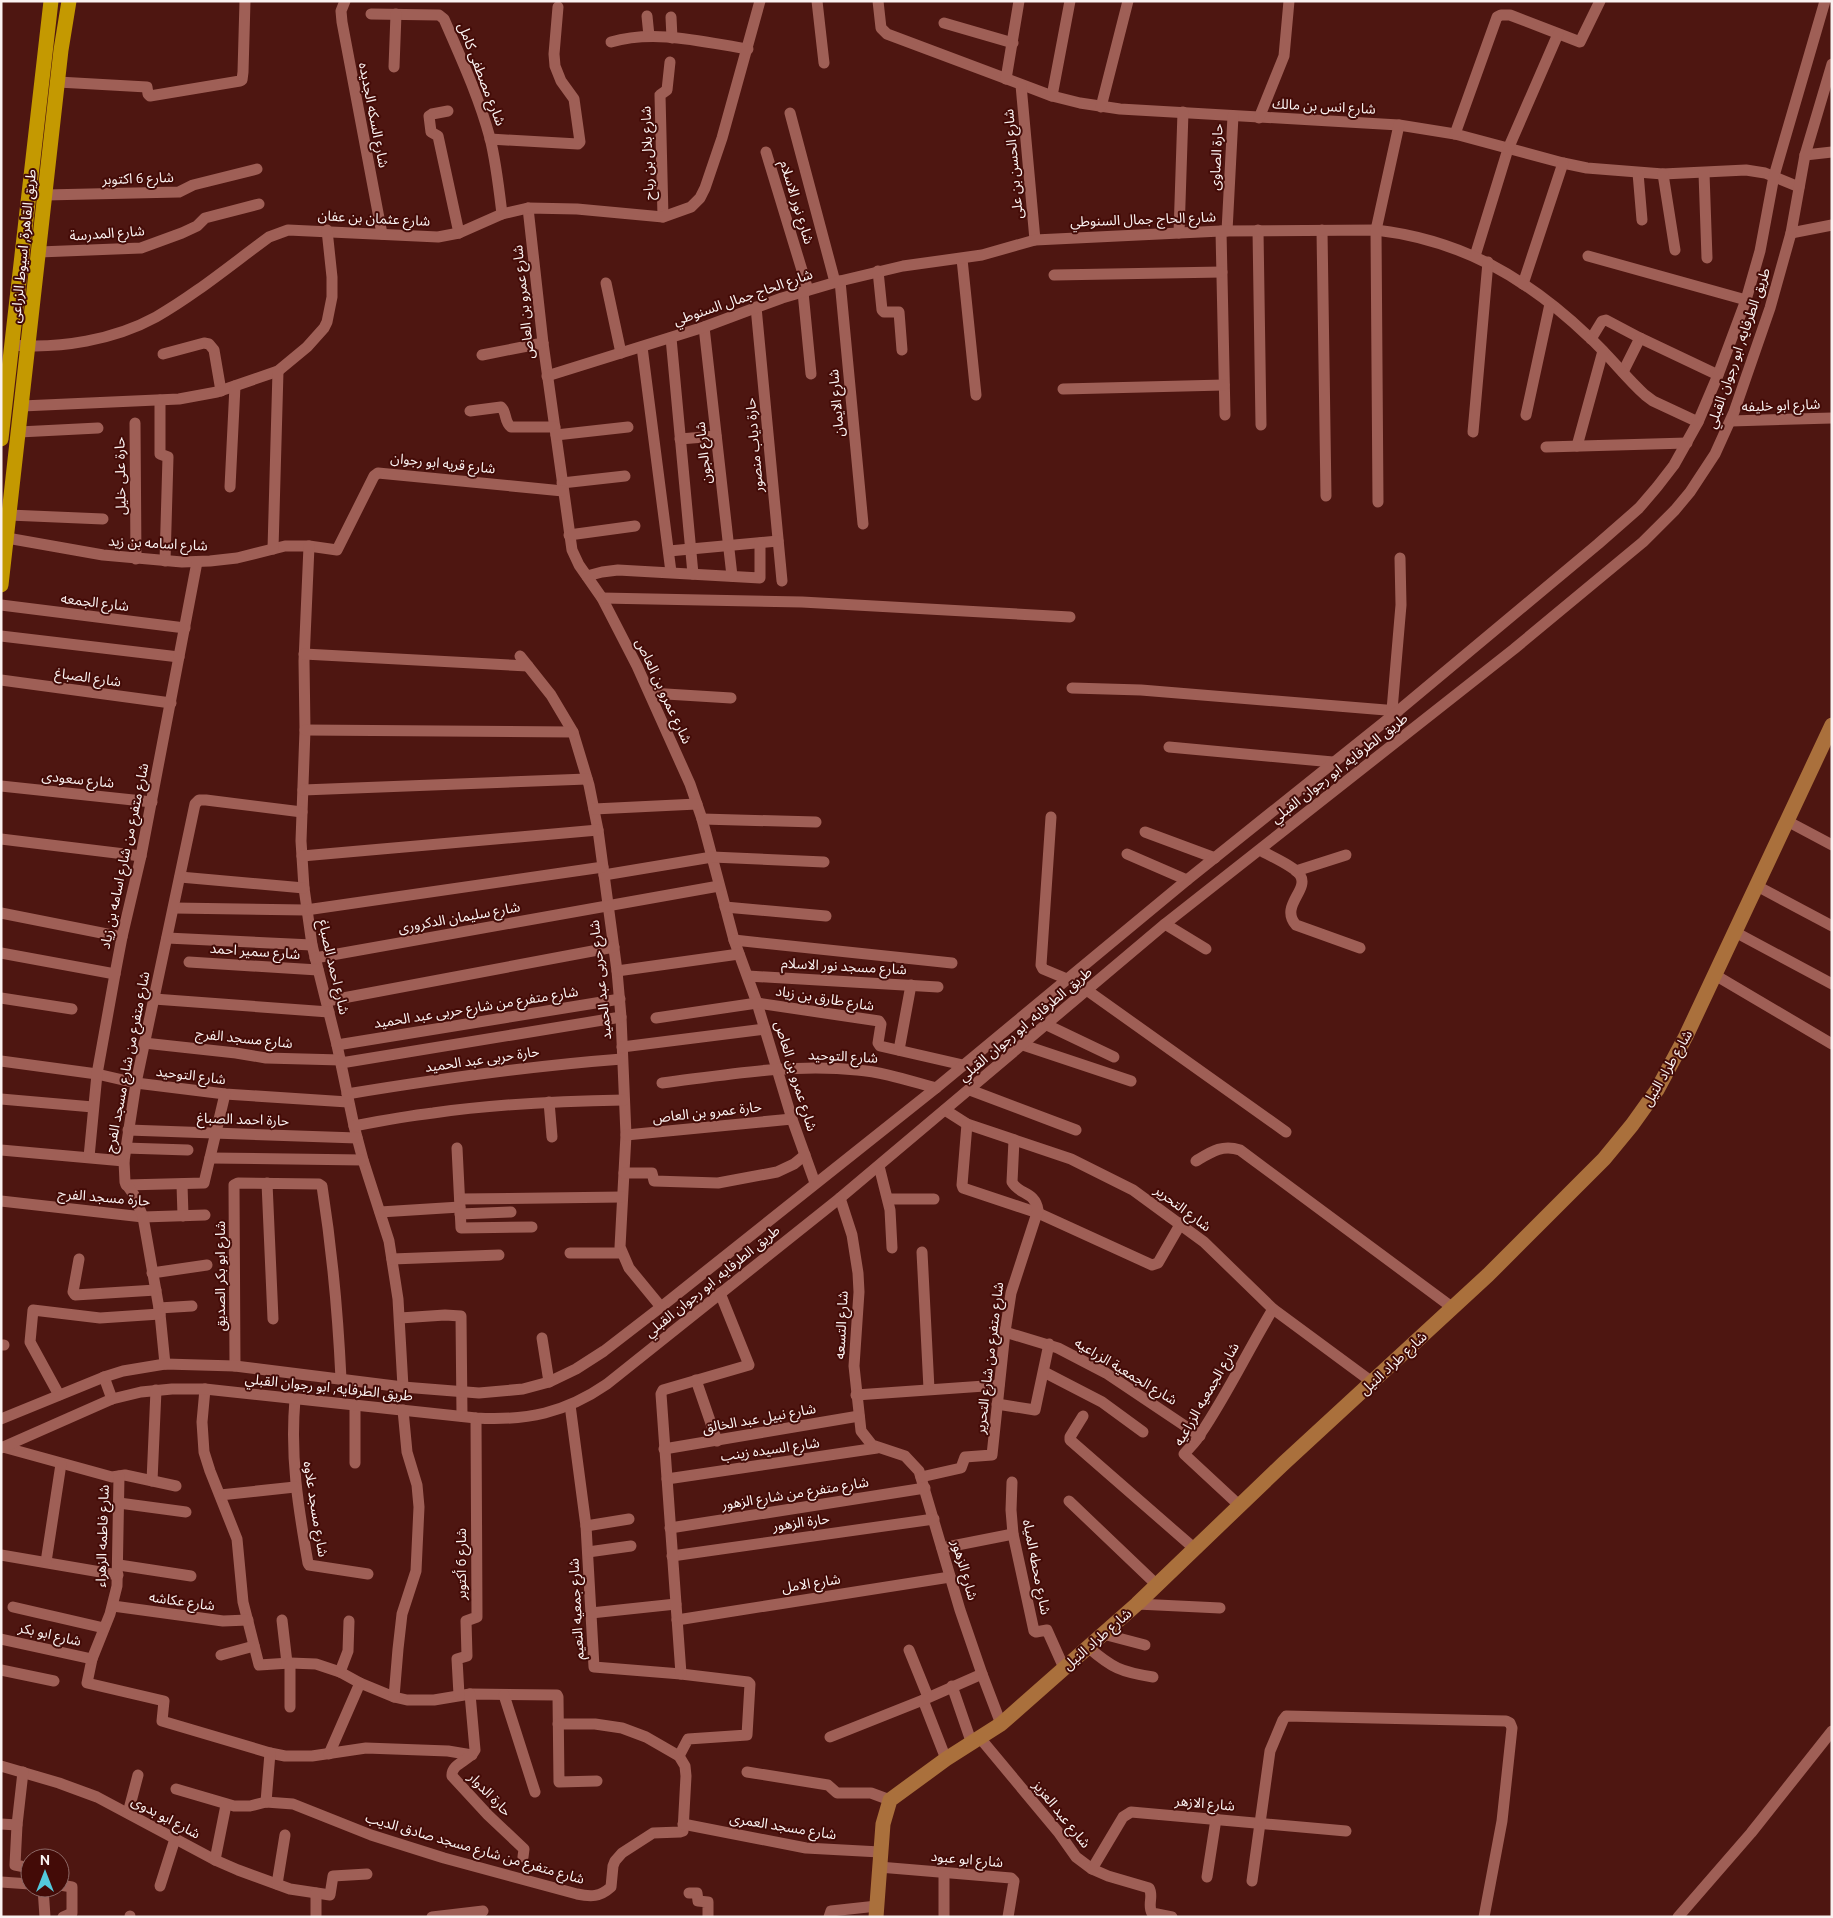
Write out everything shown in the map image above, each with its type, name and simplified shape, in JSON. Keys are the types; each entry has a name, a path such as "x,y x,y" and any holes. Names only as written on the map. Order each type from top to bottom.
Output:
{"highway":[{"name":"طريق القاهرة, اسيوط الزراعى","path":"1,439 51,1"},
{"name":"طريق القاهرة, اسيوط الزراعى","path":"1,585 58,82 69,1"}],"street":[{"path":"58,82 147,87 150,96 240,81 242,80 243,72 245,1"},
{"name":"شارع السكه الجديده","path":"345,1 341,11 342,22 382,234"},
{"name":"شارع عثمان بن عفان","path":"12,345 61,345 93,339 125,330 155,318 185,299 275,234 288,230 327,230 438,236 460,232 502,214 528,208 577,208 663,218 691,207 700,198 705,188 722,138 760,1"},
{"path":"817,1 824,63"},
{"name":"شارع انس بن مالك","path":"878,1 881,28 887,34 1052,96 1101,107 1399,125 1455,134 1563,163 1638,173 1663,174 1746,170 1774,176 1799,187"},
{"path":"1006,78 1020,1"},
{"path":"1052,96 1070,1"},
{"path":"1101,107 1128,1"},
{"path":"1259,118 1284,56 1289,1"},
{"path":"1455,134 1497,17 1501,14 1510,15 1579,42 1583,40 1600,1"},
{"name":"طريق الطرفايه, ابو رجوان القبلي","path":"1,1419 104,1377 137,1368 165,1364 235,1366 403,1387 462,1392 502,1392 550,1382 576,1369 604,1351 661,1307 815,1182 936,1088 1395,711 1632,514 1657,487 1688,442 1698,422 1746,300 1760,251 1774,176 1825,1"},
{"path":"490,139 558,144 578,144 580,142 574,99 561,81 555,66 554,54 558,6"},
{"name":"شارع مصطفى كامل","path":"371,14 442,16 480,104 490,139 502,214"},
{"path":"394,67 396,14"},
{"path":"647,16 650,36"},
{"path":"671,17 672,38"},
{"path":"944,22 1013,43"},
{"path":"1475,256 1508,149 1558,34"},
{"path":"611,42 636,36 650,36 748,49"},
{"name":"شارع بلال بن رباح","path":"663,218 660,95 667,90 670,62"},
{"name":"طريق الطرفايه, ابو رجوان القبلي","path":"2,1448 112,1399 156,1390 205,1390 476,1418 514,1419 533,1416 570,1405 607,1384 879,1166 1047,1026 1165,924 1514,648 1643,542 1675,510 1690,492 1715,454 1731,421 1770,308 1791,232 1805,155 1832,64"},
{"name":"شارع الحسن بن على","path":"1021,85 1035,240"},
{"path":"448,111 429,116 431,132 438,136 460,232"},
{"path":"1179,232 1183,112"},
{"name":"شارع الايمان","path":"790,113 837,281 863,524"},
{"name":"حارة الصاوى","path":"1224,414 1222,272 1233,116"},
{"path":"1378,502 1376,230 1399,125"},
{"name":"شارع نور الاسلام","path":"766,152 806,291 811,374"},
{"path":"1805,155 1832,152"},
{"path":"1523,284 1563,163"},
{"name":"شارع 6 اكتوبر","path":"45,195 181,192 193,184 257,170"},
{"path":"1638,173 1642,220"},
{"path":"1704,173 1707,258"},
{"path":"1663,174 1675,250"},
{"name":"شارع المدرسة","path":"39,252 140,248 182,234 195,227 205,218 259,204"},
{"name":"شارع عمرو بن العاص","path":"528,208 547,376 556,430 568,535 575,557 602,598 650,693 697,804 734,940 758,1003 792,1119 815,1182"},
{"path":"1791,232 1832,225"},
{"path":"22,406 160,400 198,396 278,371 307,347 327,322 332,297 332,277 327,230"},
{"path":"1258,230 1261,425"},
{"path":"1322,230 1326,496"},
{"name":"شارع الحاج جمال السنوطي","path":"547,376 671,338 756,307 837,281 878,271 962,259 1035,240 1179,232 1376,230 1396,232 1436,241 1488,262 1550,304 1591,339 1637,388 1653,401 1698,422"},
{"path":"1588,256 1746,300"},
{"path":"962,259 976,395"},
{"path":"1473,432 1488,262"},
{"path":"878,271 882,310 884,312 899,312 902,350"},
{"path":"1054,275 1222,272"},
{"path":"606,283 621,353"},
{"path":"1526,416 1550,304"},
{"name":"حارة دياب منصور","path":"756,307 782,581"},
{"path":"1591,339 1605,319 1718,375"},
{"name":"شارع الجون","path":"704,327 732,576"},
{"path":"671,338 693,574"},
{"path":"1623,372 1640,338"},
{"path":"163,354 204,343 208,344 214,350 221,390"},
{"path":"482,355 543,343"},
{"path":"642,347 671,572"},
{"path":"1576,446 1603,351"},
{"path":"273,549 278,371"},
{"path":"1063,389 1224,385"},
{"path":"230,487 235,386"},
{"path":"160,400 160,454 168,457 165,561"},
{"path":"470,412 500,407 503,409 507,424 511,426 556,430 628,427"},
{"name":"شارع ابو خليفه","path":"1731,421 1832,418"},
{"name":"حارة على خليل","path":"135,423 136,559"},
{"path":"19,432 98,428"},
{"path":"680,439 716,436"},
{"path":"1546,446 1688,442"},
{"name":"شارع قريه ابو رجوان","path":"337,550 374,476 378,473 563,487"},
{"path":"563,487 625,476"},
{"path":"10,515 103,519"},
{"path":"568,535 635,526"},
{"name":"شارع اسامه بن زيد","path":"7,538 103,555 165,561 197,562 237,558 285,546 308,546 337,550"},
{"path":"669,551 778,541"},
{"path":"587,576 609,570 761,578 760,543"},
{"name":"شارع احمد الصباغ","path":"308,546 304,654 305,730 302,812 302,856 306,910 312,945 341,1062 354,1126 392,1259 400,1318 403,1387"},
{"path":"1072,688 1141,690 1395,711 1401,605 1400,558"},
{"name":"شارع متفرع من شارع اسامه بن زياد","path":"89,1157 97,1074 115,974 152,802 197,562"},
{"path":"602,598 802,602 1070,618"},
{"name":"شارع الجمعه","path":"1,605 185,628"},
{"path":"1,636 179,658"},
{"path":"304,654 528,666"},
{"name":"شارع حربى عبد الحميد","path":"520,656 551,695 573,732 594,809 604,871 620,999 626,1135 619,1240 621,1253 628,1268 661,1307"},
{"name":"شارع الصباغ","path":"1,680 171,703"},
{"path":"650,693 731,698"},
{"name":"شارع طراد النيل","path":"890,1800 946,1759 1001,1724 1137,1604 1488,1275 1604,1159 1657,1090 1686,1036 1832,725"},
{"path":"305,730 573,732"},
{"path":"1169,747 1332,762"},
{"path":"303,790 587,779"},
{"name":"شارع سعودى","path":"1,786 152,802"},
{"name":"شارع متفرع من شارع مسجد الفرج","path":"165,1364 156,1290 143,1217 134,1195 126,1185 124,1161 136,1083 195,804 199,800 206,800 302,812"},
{"path":"594,809 697,804"},
{"path":"1051,817 1041,965 1043,969 1067,979"},
{"path":"702,819 816,822"},
{"path":"1787,821 1832,846"},
{"path":"302,856 598,830"},
{"path":"1145,832 1215,858"},
{"path":"1,839 141,856"},
{"path":"1260,850 1296,871 1301,877 1302,884 1291,909 1293,922 1300,928 1360,948"},
{"path":"1127,854 1187,880"},
{"path":"1296,871 1346,855"},
{"path":"174,908 306,910 712,857 824,862"},
{"path":"180,877 304,888"},
{"name":"شارع سليمان الدكرورى","path":"315,958 719,886"},
{"path":"1757,886 1832,926"},
{"path":"725,907 826,916"},
{"path":"1,913 122,937"},
{"path":"1165,924 1206,949"},
{"path":"1735,932 1832,984"},
{"path":"167,938 312,945"},
{"path":"734,940 952,963"},
{"path":"154,999 328,1007 614,947"},
{"path":"1,953 115,974"},
{"path":"617,971 739,954"},
{"name":"شارع سمير احمد","path":"189,962 318,970"},
{"path":"1715,975 1832,1044"},
{"name":"شارع مسجد نور الاسلام","path":"748,976 938,987"},
{"path":"899,1050 911,985"},
{"path":"1088,991 1286,1132"},
{"path":"1,998 72,1009"},
{"name":"شارع متفرع من شارع حربى عبد الحميد","path":"337,1045 620,999"},
{"name":"شارع طارق بن زياد","path":"656,1018 758,1003 879,1021 881,1024 878,1045 964,1065"},
{"name":"شارع مسجد الفرج","path":"144,1043 266,1058 341,1062 621,1017"},
{"path":"1047,1026 1114,1057"},
{"path":"622,1047 765,1028"},
{"path":"1023,1045 1131,1081"},
{"name":"حارة حربى عبد الحميد","path":"348,1098 480,1073 553,1064 622,1059"},
{"name":"شارع التوحيد","path":"1,1061 97,1074 136,1083 225,1094 348,1098"},
{"name":"شارع التوحيد","path":"662,1083 777,1069 858,1070 883,1074 936,1088"},
{"path":"970,1090 1076,1130"},
{"path":"126,1185 204,1183 225,1094"},
{"path":"1,1099 93,1107"},
{"path":"354,1126 434,1112 549,1102 624,1100"},
{"path":"549,1102 552,1137"},
{"name":"شارع التحرير","path":"945,1110 967,1124 1050,1150 1132,1190 1181,1223 1204,1242 1273,1309 1372,1382"},
{"name":"حارة عمرو بن العاص","path":"626,1135 792,1119"},
{"path":"967,1124 962,1187 1038,1213 1152,1265 1158,1262 1181,1223"},
{"name":"حارة احمد الصباغ","path":"128,1130 357,1138"},
{"path":"1014,1140 1012,1182 1034,1198 1038,1207 1038,1213"},
{"path":"1196,1161 1222,1147 1240,1150 1453,1308"},
{"path":"125,1148 188,1150"},
{"path":"457,1148 462,1228 532,1227"},
{"path":"1,1150 124,1161"},
{"path":"624,1173 652,1173 654,1181 714,1184 777,1172 794,1164 805,1155"},
{"path":"210,1158 363,1160"},
{"path":"879,1166 888,1198 892,1248"},
{"name":"شارع ابو بكر الصديق","path":"235,1366 234,1185 238,1183 267,1183"},
{"path":"273,1319 267,1183 319,1184 322,1186 338,1316 341,1379"},
{"path":"182,1184 183,1216"},
{"path":"380,1212 622,1197"},
{"name":"شارع التسعه","path":"840,1198 852,1235 858,1273 859,1292 854,1366 859,1416 864,1437 877,1448"},
{"path":"888,1198 934,1199"},
{"name":"حارة مسجد الفرج","path":"1,1201 143,1217 205,1214"},
{"path":"460,1207 512,1212"},
{"name":"شارع متفرع من شارع التحرير","path":"923,1482 961,1468 965,1456 991,1456 1005,1332 1015,1276 1038,1213"},
{"path":"922,1252 929,1389"},
{"path":"570,1253 621,1253"},
{"path":"392,1259 499,1256"},
{"path":"79,1259 72,1292 75,1295 156,1290"},
{"path":"152,1273 208,1265"},
{"path":"681,1674 661,1392 749,1365 720,1293"},
{"path":"59,1395 30,1342 33,1310 100,1318 192,1306"},
{"name":"شارع الجمعيه الزراعيه","path":"1240,1506 1184,1454 1200,1436 1273,1309"},
{"path":"400,1318 460,1315 462,1416"},
{"name":"شارع الجمعية الزراعيه","path":"1005,1332 1049,1344 1106,1373 1200,1436"},
{"path":"542,1338 550,1382"},
{"path":"997,1404 1035,1410 1049,1344"},
{"path":"1044,1372 1102,1402 1143,1432"},
{"path":"104,1377 112,1399"},
{"path":"696,1380 717,1441"},
{"path":"856,1395 999,1385"},
{"path":"152,1481 156,1390"},
{"path":"205,1390 202,1422 203,1442 207,1462 237,1539 242,1592 259,1665 316,1664 340,1672 360,1683 394,1697 420,1701 465,1695 558,1695 559,1782 597,1781"},
{"name":"شارع مسجد علاوه","path":"295,1399 292,1434 295,1487 308,1564 368,1574"},
{"path":"355,1405 355,1463"},
{"name":"شارع جمعيه النعيم","path":"570,1405 586,1526 594,1667 681,1674 748,1682 750,1684 747,1735 688,1739 679,1756"},
{"path":"394,1697 402,1614 416,1571 419,1507 417,1485 407,1452 403,1410"},
{"name":"شارع نبيل عبد الخالق","path":"664,1449 859,1416"},
{"path":"1083,1416 1070,1440 1195,1549"},
{"name":"شارع 6 أكتوبر","path":"465,1695 457,1659 467,1656 466,1621 476,1617 476,1418"},
{"path":"2,1448 112,1477 125,1475 176,1486"},
{"name":"شارع الزهور","path":"877,1448 904,1456 915,1466 923,1482 950,1577 982,1674 1001,1724"},
{"name":"شارع السيده زينب","path":"667,1479 877,1448"},
{"path":"46,1562 61,1464"},
{"name":"شارع فاطمه الزهراء","path":"119,1476 118,1570 113,1606 92,1659 87,1683 164,1701 162,1721 270,1753"},
{"name":"شارع متفرع من شارع الزهور","path":"670,1528 923,1482"},
{"name":"شارع محطه المياه","path":"1012,1482 1011,1510 1013,1534 1034,1631 1047,1630 1064,1668"},
{"path":"220,1495 295,1487"},
{"path":"1069,1501 1157,1585"},
{"path":"119,1503 186,1512"},
{"path":"586,1526 629,1519"},
{"name":"حارة الزهور","path":"672,1556 934,1519"},
{"path":"942,1548 1013,1534"},
{"path":"588,1552 631,1546"},
{"path":"1,1555 118,1570 192,1576"},
{"name":"شارع الامل","path":"677,1620 950,1577"},
{"path":"591,1613 676,1604"},
{"path":"1137,1604 1220,1608"},
{"path":"13,1606 104,1628"},
{"name":"شارع عكاشه","path":"113,1606 223,1621 248,1620"},
{"path":"282,1620 288,1663 290,1707"},
{"path":"340,1672 348,1651 349,1621"},
{"path":"1103,1634 1146,1645"},
{"name":"شارع ابو بكر","path":"1,1639 92,1659"},
{"path":"221,1655 254,1646"},
{"path":"1088,1647 1106,1663 1128,1673 1153,1677"},
{"path":"910,1650 946,1759"},
{"path":"1,1670 54,1681"},
{"path":"830,1737 926,1699 982,1674"},
{"path":"329,1754 360,1683"},
{"path":"952,1686 976,1741"},
{"name":"حارة الدوار","path":"465,1695 475,1747 472,1755 452,1770 452,1776 488,1815 524,1849 523,1857"},
{"path":"504,1695 535,1792"},
{"path":"1252,1880 1270,1751 1283,1720 1289,1715 1506,1721 1510,1723 1512,1728 1506,1795 1484,1917"},
{"path":"558,1724 595,1724 622,1728 646,1737 679,1756 685,1766 686,1776 683,1824"},
{"path":"1678,1917 1751,1832 1832,1731"},
{"name":"شارع عبد العزيز","path":"976,1741 1059,1833 1076,1857 1092,1869 1108,1876 1148,1888 1151,1893 1150,1908 1152,1913 1172,1917"},
{"path":"266,1802 270,1753 299,1757 366,1748 448,1751 472,1755"},
{"name":"شارع ابو بدوى","path":"1,1766 72,1787 97,1797 215,1860 290,1889 316,1893"},
{"path":"20,1867 15,1866 17,1824 23,1772"},
{"path":"747,1772 828,1786 837,1794 871,1794 890,1800 883,1824 876,1911 831,1911 829,1917"},
{"path":"128,1813 138,1775"},
{"name":"شارع متفرع من شارع مسجد صادق الديب","path":"176,1789 226,1805 250,1806 266,1802 292,1804 370,1835 444,1858 576,1894 595,1897 603,1894 611,1887 614,1861 622,1853 653,1832 682,1832 683,1824"},
{"path":"215,1860 226,1805"},
{"name":"شارع الازهر","path":"1092,1869 1123,1817 1131,1812 1346,1831"},
{"path":"1207,1878 1216,1819"},
{"path":"1,1824 17,1824"},
{"name":"شارع مسجد العمرى","path":"683,1824 806,1848 879,1859"},
{"path":"277,1884 285,1835"},
{"path":"160,1886 175,1839"},
{"name":"شارع ابو عبود","path":"879,1859 944,1872 1011,1878 1014,1881 1008,1917"},
{"path":"944,1872 944,1917"},
{"path":"316,1917 316,1893 331,1894 333,1876 368,1874"},
{"path":"1,1882 20,1883"},
{"path":"689,1893 697,1893 698,1901 708,1902 708,1917"},
{"path":"44,1898 45,1917"},
{"path":"63,1917 72,1913 69,1898"},
{"path":"432,1917 483,1911"}]}
